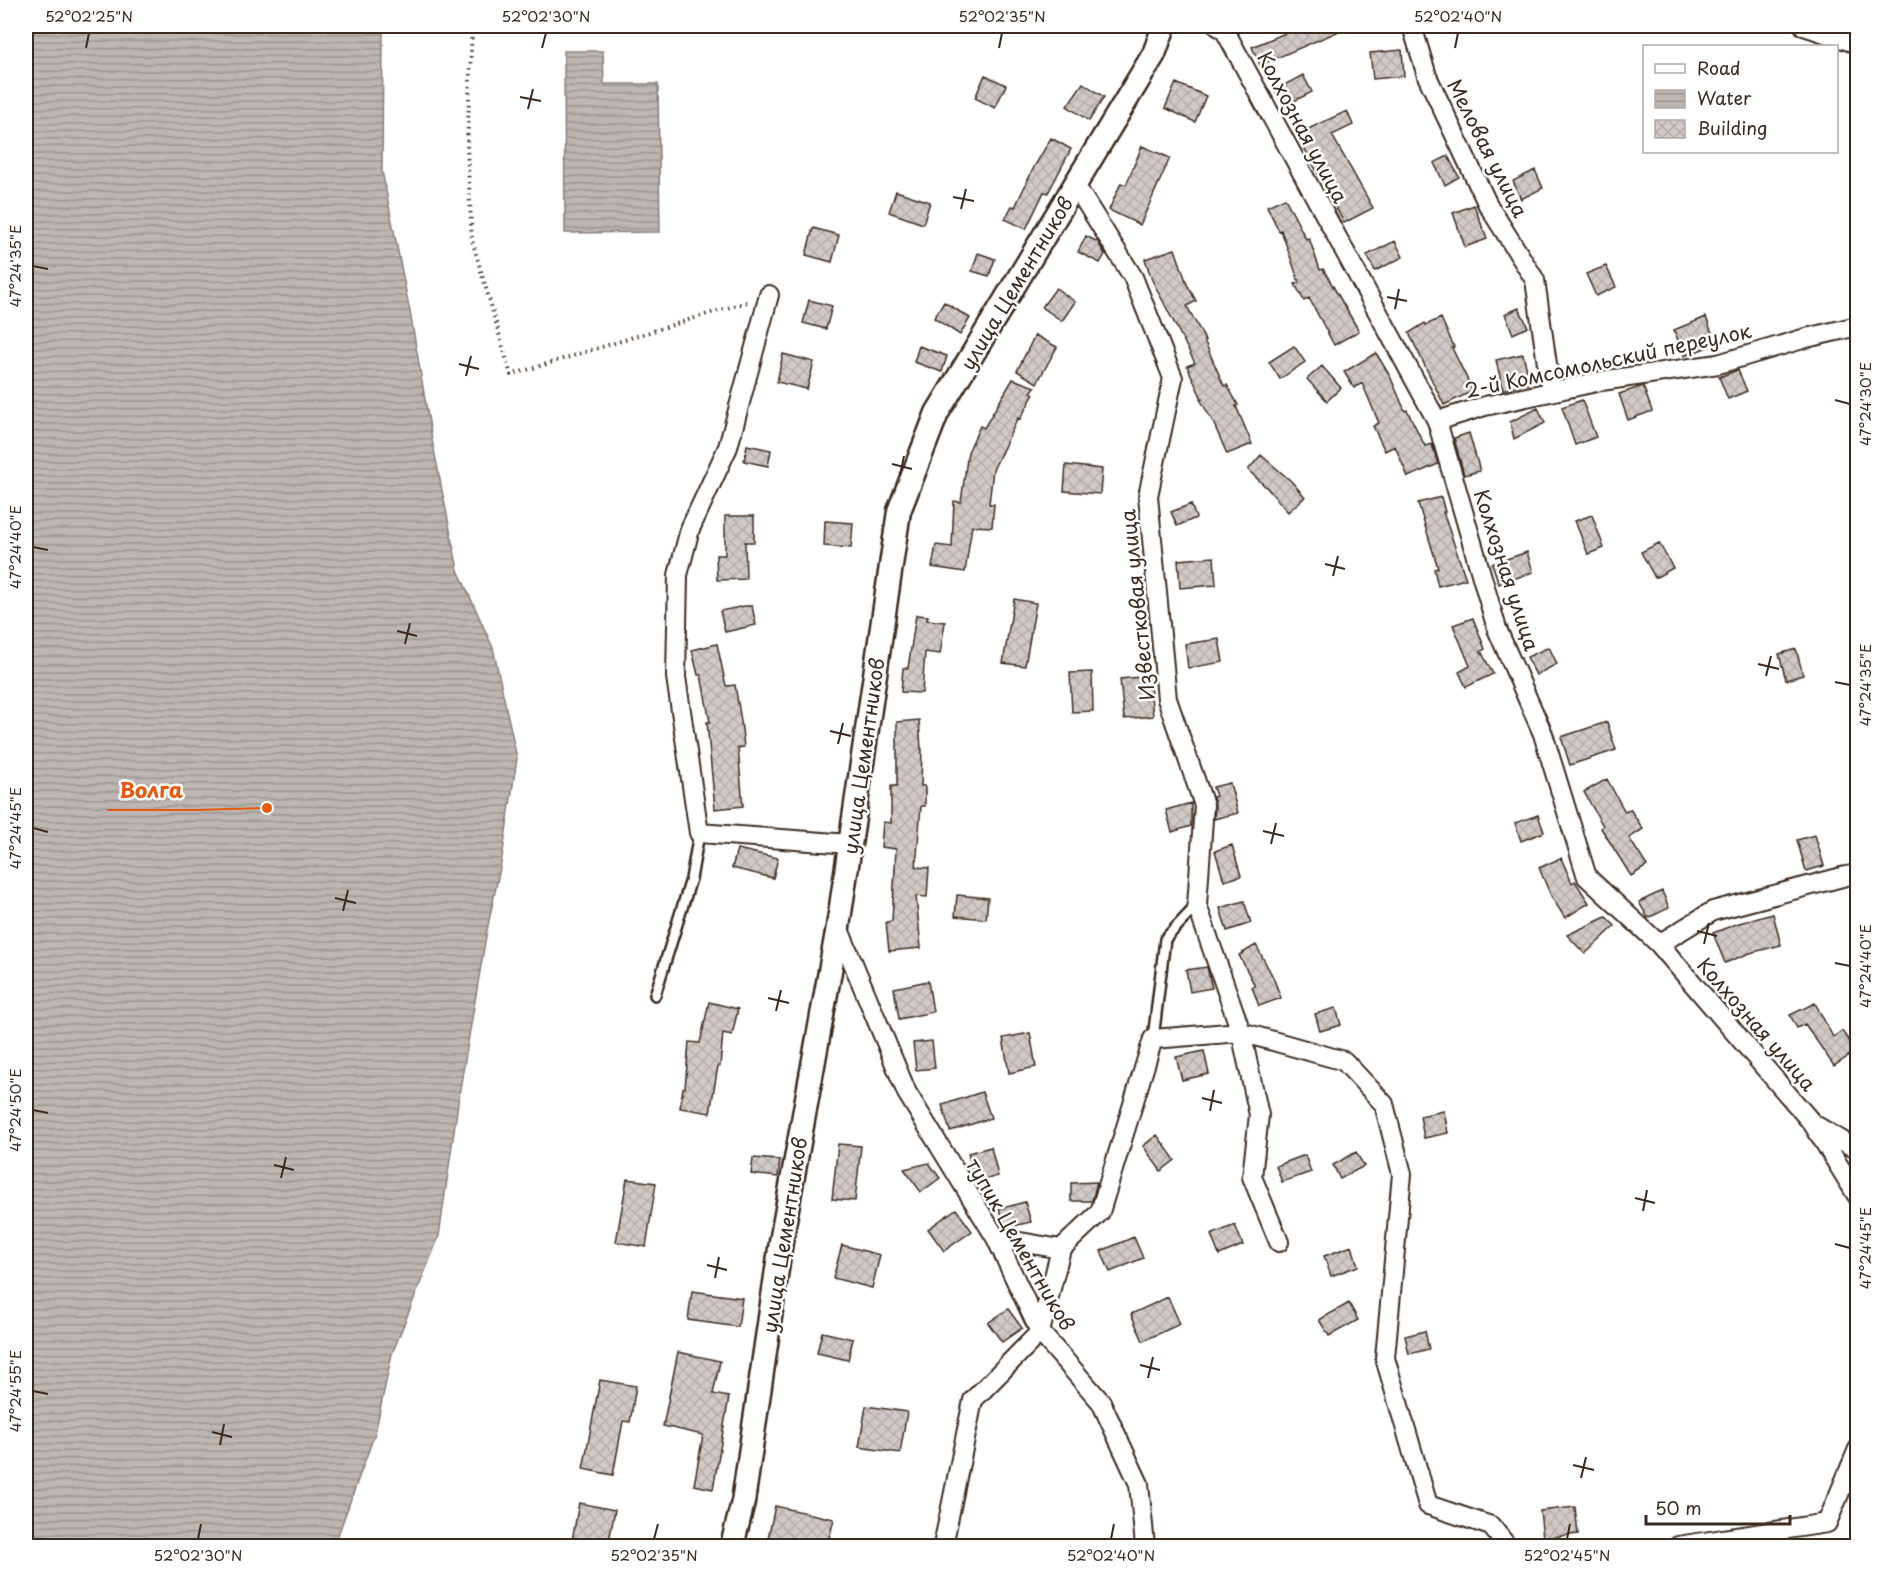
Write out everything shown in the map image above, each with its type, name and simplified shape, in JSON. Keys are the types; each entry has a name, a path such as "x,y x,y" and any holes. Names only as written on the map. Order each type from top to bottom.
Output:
{"street":[{"name":"улица Цементников","path":"732,1546 743,1502 781,1242 838,927 899,511 937,413 1154,54 1164,26"},
{"name":"Колхозная улица","path":"1218,26 1226,31 1437,421 1497,629 1543,734 1587,877 1659,944 1814,1124"},
{"name":"Меловая улица","path":"1412,26 1426,76 1488,205 1535,280 1551,392"},
{"path":"1804,26 1857,44"},
{"name":"Известковая улица","path":"1075,185 1132,277 1173,378 1148,496 1167,699 1204,805 1197,906 1241,1032 1259,1115 1252,1178 1279,1242"},
{"path":"769,295 728,447 690,529 678,574 676,677 699,833 850,844"},
{"name":"2-й Комсомольский переулок","path":"1437,421 1485,406 1601,381 1718,364 1806,338 1857,326"},
{"path":"1659,944 1713,911 1857,874"},
{"name":"тупик Цементников","path":"838,927 908,1093 996,1238 1040,1332 1101,1402 1139,1484 1145,1546"},
{"path":"943,1546 974,1400 1040,1332 1061,1249 1100,1212 1153,1040 1241,1032 1344,1061 1384,1104 1402,1174 1385,1358 1428,1505 1491,1526 1507,1546"},
{"path":"1814,1124 1857,1150"},
{"path":"1814,1124 1857,1197"},
{"path":"996,1238 1061,1249"},
{"path":"1678,1546 1827,1523 1857,1449"}],"lane":[{"path":"655,995 691,879 699,833"},
{"path":"1153,1040 1165,939 1197,906"}],"path":[{"path":"472,26 467,148 472,240 511,375 769,295"}],"water":[{"path":"26,26 383,26 382,171 458,570 493,648 517,758 502,858 487,930 460,1089 439,1236 392,1354 375,1433 334,1546 26,1546"},
{"path":"564,51 603,51 604,84 658,84 660,232 565,233"}],"building":[{"path":"1302,26 1351,26 1260,65 1252,47"},
{"path":"1402,50 1404,76 1373,79 1370,53"},
{"path":"985,75 1006,85 995,108 975,98"},
{"path":"1303,75 1312,92 1284,106 1275,90"},
{"path":"1083,83 1104,97 1089,121 1067,106"},
{"path":"1176,83 1206,96 1195,122 1165,108"},
{"path":"1347,111 1353,125 1332,135 1373,208 1344,223 1297,134"},
{"path":"1051,138 1071,149 1048,193 1044,192 1026,229 1005,219 1012,206 1015,207"},
{"path":"1142,146 1170,158 1140,225 1109,210 1121,183 1126,185"},
{"path":"1448,156 1459,177 1445,185 1434,163"},
{"path":"1535,170 1543,188 1521,199 1513,181"},
{"path":"896,191 930,202 923,224 889,212"},
{"path":"1285,198 1306,239 1309,238 1320,270 1323,269 1359,331 1334,345 1309,298 1304,301 1295,284 1299,282 1281,230 1279,231 1267,206"},
{"path":"1474,205 1487,239 1465,247 1453,213"},
{"path":"813,228 839,235 832,262 806,255"},
{"path":"1086,236 1098,242 1105,254 1100,263 1078,252"},
{"path":"1395,241 1403,257 1375,271 1367,255"},
{"path":"1175,249 1187,284 1196,301 1187,306 1205,340 1224,386 1227,385 1238,405 1236,406 1252,444 1227,454 1200,399 1202,399 1187,366 1195,363 1152,280 1145,259"},
{"path":"978,253 995,259 989,276 972,271"},
{"path":"1606,266 1616,287 1596,296 1586,274"},
{"path":"1056,288 1075,302 1062,321 1042,307"},
{"path":"809,300 832,306 826,329 803,323"},
{"path":"944,302 970,318 960,335 934,318"},
{"path":"1519,308 1528,327 1513,334 1505,314"},
{"path":"1706,317 1716,344 1684,356 1674,330"},
{"path":"1441,318 1454,347 1452,348 1473,391 1444,405 1409,333 1425,323 1426,325"},
{"path":"1035,335 1057,347 1037,383 1017,371"},
{"path":"919,346 947,356 942,372 914,362"},
{"path":"1294,346 1305,362 1280,379 1269,362"},
{"path":"1376,353 1425,446 1432,444 1438,464 1408,477 1395,446 1385,451 1373,426 1379,423 1362,383 1354,388 1344,372"},
{"path":"783,354 814,362 807,389 777,382"},
{"path":"1523,354 1530,383 1503,390 1496,360"},
{"path":"1322,366 1341,388 1327,401 1307,379"},
{"path":"1738,370 1747,391 1728,399 1719,377"},
{"path":"1013,379 1035,387 1031,392 1034,394 1020,419 1018,418 993,470 989,504 994,504 992,527 972,526 965,572 932,567 936,545 952,547 954,501 961,502 968,452 980,426 984,428"},
{"path":"1643,386 1652,411 1628,420 1619,394"},
{"path":"1582,400 1596,437 1575,445 1562,407"},
{"path":"1538,408 1545,423 1514,439 1510,422"},
{"path":"1469,433 1480,471 1464,475 1454,438"},
{"path":"747,445 771,450 768,466 744,461"},
{"path":"1261,455 1291,481 1305,497 1288,512 1248,470"},
{"path":"1066,465 1102,469 1100,494 1064,491"},
{"path":"1441,497 1445,512 1443,512 1466,579 1438,586 1434,569 1438,568 1418,503"},
{"path":"1191,504 1196,518 1177,526 1171,512"},
{"path":"1592,515 1604,548 1588,554 1575,521"},
{"path":"725,516 754,516 754,542 745,542 746,579 717,580 716,555 725,555"},
{"path":"825,521 853,523 851,548 824,546"},
{"path":"1659,543 1673,568 1655,578 1641,552"},
{"path":"1527,552 1533,572 1499,584 1492,564"},
{"path":"1214,557 1216,585 1180,588 1178,560"},
{"path":"1014,599 1036,603 1025,666 1003,663"},
{"path":"752,606 756,625 725,632 720,611"},
{"path":"916,615 928,616 927,620 945,622 940,654 925,652 922,693 901,692 903,668 908,668"},
{"path":"1473,618 1485,649 1481,651 1493,674 1466,687 1459,672 1470,666 1453,625"},
{"path":"1219,639 1223,662 1188,668 1185,644"},
{"path":"717,644 726,686 735,685 744,747 738,748 743,806 715,809 707,722 710,722 701,675 698,675 692,650"},
{"path":"1549,647 1557,664 1536,675 1527,657"},
{"path":"1796,649 1803,675 1786,680 1779,654"},
{"path":"1092,672 1093,711 1072,712 1070,673"},
{"path":"1149,676 1153,716 1124,719 1120,679"},
{"path":"919,720 922,749 921,786 925,786 925,806 921,806 916,867 929,868 927,897 916,896 921,948 889,951 886,922 892,921 896,849 881,847 883,822 891,823 891,786 897,786 897,722"},
{"path":"1607,722 1616,750 1570,765 1561,737"},
{"path":"1607,779 1625,812 1630,809 1643,829 1629,838 1647,866 1631,876 1601,828 1603,826 1584,792"},
{"path":"1230,783 1238,813 1214,819 1213,797 1216,796 1213,787"},
{"path":"1191,803 1191,826 1172,832 1166,810"},
{"path":"1538,815 1544,832 1521,841 1515,823"},
{"path":"1815,835 1824,866 1806,871 1797,840"},
{"path":"1232,845 1241,876 1224,881 1215,851"},
{"path":"737,849 778,858 773,878 732,868"},
{"path":"1561,858 1572,883 1575,881 1589,903 1565,918 1551,896 1539,868"},
{"path":"1662,891 1669,908 1648,918 1639,902"},
{"path":"957,895 988,898 986,919 955,916"},
{"path":"1244,901 1251,923 1227,931 1220,908"},
{"path":"1773,914 1781,945 1750,953 1725,963 1713,933"},
{"path":"1606,917 1615,926 1585,954 1567,935"},
{"path":"1256,945 1281,998 1259,1006 1252,987 1255,986 1239,955"},
{"path":"1207,967 1212,988 1190,992 1186,970"},
{"path":"928,981 933,1012 899,1019 894,988"},
{"path":"709,1002 738,1009 732,1035 723,1033 720,1066 718,1066 710,1113 680,1108 683,1088 685,1088 689,1042 700,1043"},
{"path":"1815,1003 1833,1037 1842,1031 1856,1051 1834,1066 1805,1024 1797,1028 1790,1015"},
{"path":"1336,1008 1341,1025 1320,1031 1315,1014"},
{"path":"1030,1033 1036,1067 1009,1073 1003,1038"},
{"path":"932,1041 935,1068 916,1070 913,1043"},
{"path":"1204,1051 1209,1074 1182,1080 1176,1057"},
{"path":"982,1092 991,1118 950,1131 942,1105"},
{"path":"1444,1111 1448,1133 1424,1138 1420,1116"},
{"path":"1157,1135 1175,1160 1161,1171 1143,1146"},
{"path":"838,1144 861,1146 855,1201 832,1199"},
{"path":"991,1147 998,1176 975,1182 968,1153"},
{"path":"1356,1152 1364,1166 1340,1179 1333,1165"},
{"path":"1305,1155 1311,1172 1282,1182 1276,1166"},
{"path":"753,1158 780,1160 778,1177 751,1174"},
{"path":"929,1163 940,1178 921,1192 904,1169"},
{"path":"627,1179 656,1183 646,1247 616,1242"},
{"path":"1097,1182 1092,1201 1071,1201 1071,1183"},
{"path":"1025,1202 1031,1222 1005,1228 999,1209"},
{"path":"956,1209 972,1231 944,1251 928,1229"},
{"path":"1235,1225 1243,1245 1219,1255 1211,1235"},
{"path":"1134,1237 1143,1258 1110,1272 1101,1251"},
{"path":"842,1245 880,1255 872,1288 833,1278"},
{"path":"1352,1246 1358,1266 1331,1276 1324,1256"},
{"path":"692,1291 742,1298 738,1327 688,1320"},
{"path":"1168,1297 1180,1324 1143,1341 1131,1314"},
{"path":"1349,1303 1358,1320 1329,1336 1319,1320"},
{"path":"1008,1309 1022,1328 1002,1342 988,1323"},
{"path":"1425,1331 1429,1349 1409,1354 1405,1336"},
{"path":"822,1332 853,1339 848,1360 817,1353"},
{"path":"678,1352 720,1361 713,1394 729,1397 713,1489 694,1485 703,1435 663,1426"},
{"path":"600,1380 636,1386 630,1422 623,1421 613,1475 583,1469"},
{"path":"866,1406 907,1412 900,1453 859,1447"},
{"path":"579,1503 615,1510 608,1546 571,1546"},
{"path":"775,1506 834,1519 827,1546 803,1546 768,1539"},
{"path":"1575,1507 1578,1534 1543,1538 1540,1511"}],"place":[{"name":"Волга","path":"267,808"}]}
